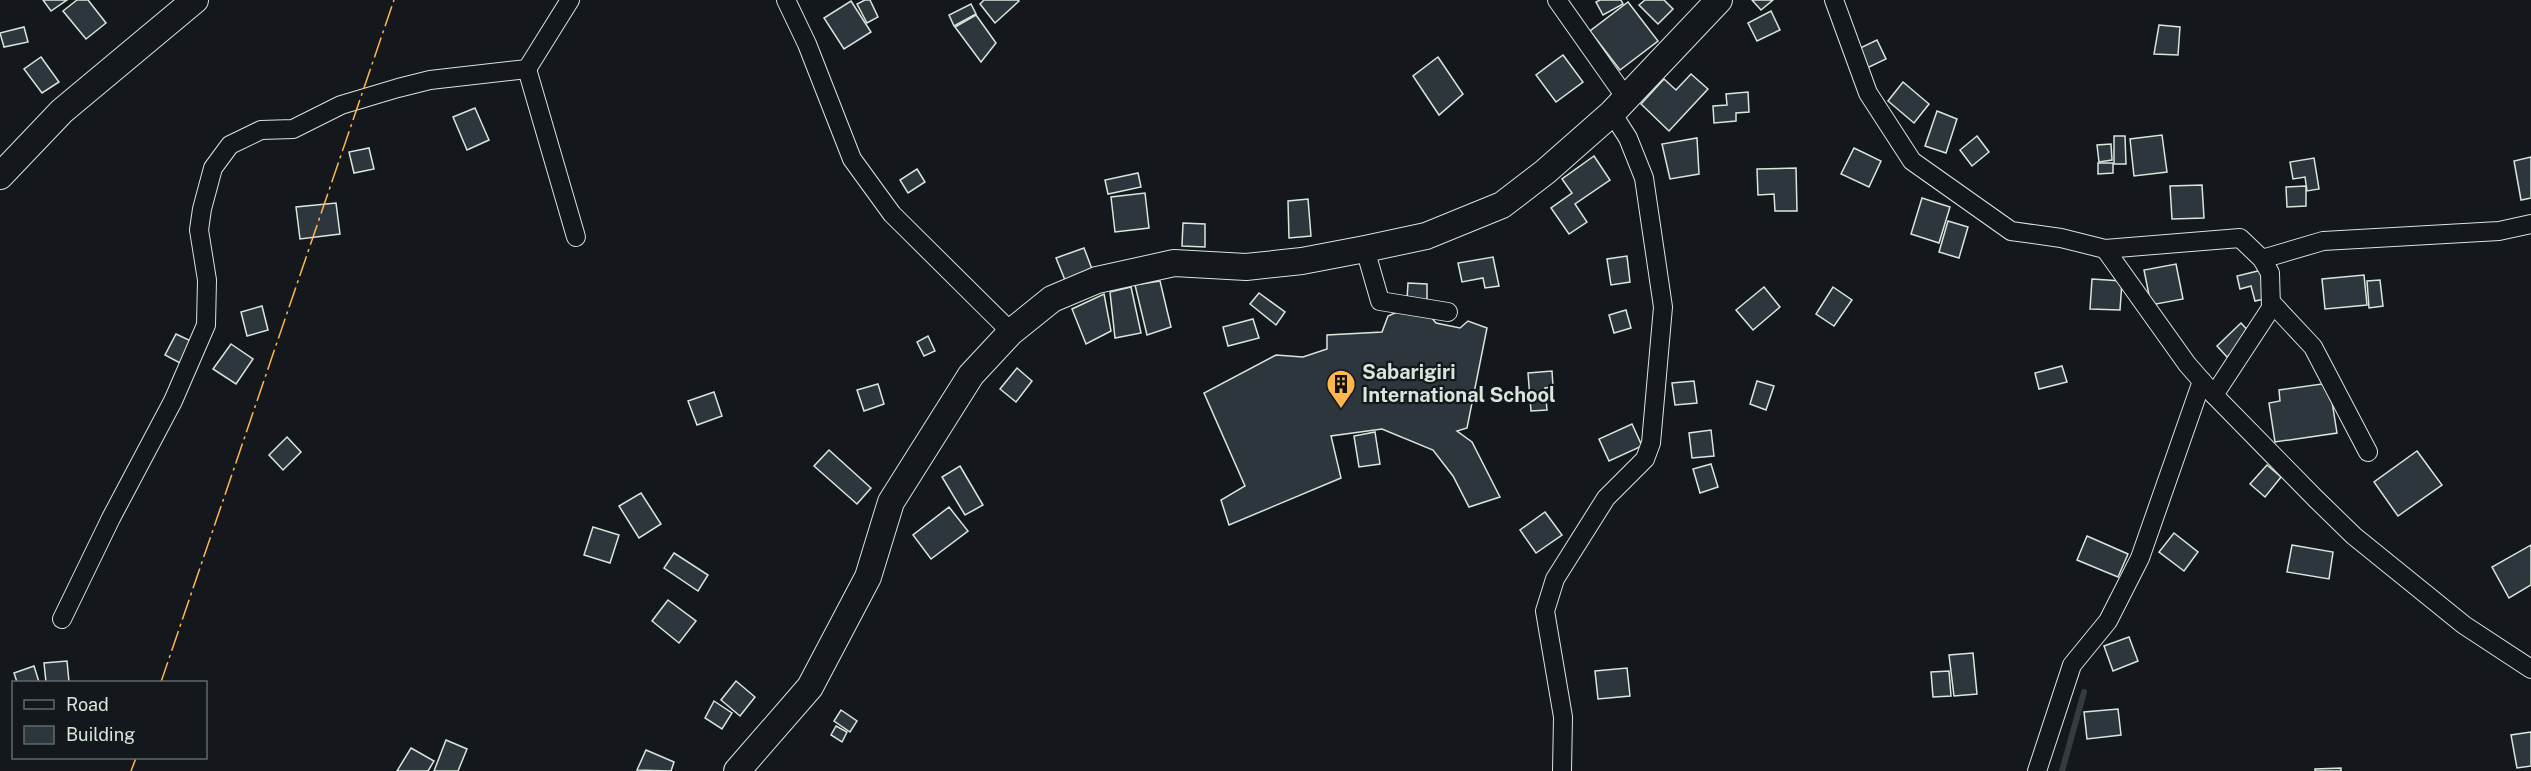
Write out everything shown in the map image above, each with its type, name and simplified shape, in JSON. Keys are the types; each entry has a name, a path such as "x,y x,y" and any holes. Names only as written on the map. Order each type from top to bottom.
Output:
{"main road":[{"path":"0,176 62,111 195,0"},
{"path":"737,771 810,687 868,577 891,502 971,375 1011,332 1052,299 1097,280 1174,263 1246,267 1302,261 1365,249 1426,236 1502,205 1545,172 1619,106 1719,0"}],"street":[{"path":"570,0 528,69 576,237"},
{"path":"786,0 807,44 852,159 892,214 1011,332"},
{"path":"1557,0 1619,106 1628,138 1644,178 1663,307 1651,443 1645,459 1606,498 1555,579 1545,611 1563,717 1562,771"},
{"path":"1834,0 1868,93 1912,161 2011,231 2061,238 2105,249 2240,238 2262,259 2270,273 2271,309 2214,395"},
{"path":"62,619 111,518 173,401 206,325 207,280 199,230 213,168 230,145 261,130 293,129 341,105 398,88 430,80 528,69"},
{"path":"2262,259 2323,241 2499,231 2531,224"},
{"path":"1365,249 1380,301 1448,312"},
{"path":"2105,249 2187,364 2214,395 2354,536 2464,625 2531,669"},
{"path":"2271,302 2313,347 2368,452"},
{"path":"2037,771 2072,665 2108,621 2140,558 2202,381"}],"building":[{"path":"43,0 67,0 51,11"},
{"path":"77,0 88,0 106,23 86,39 63,11"},
{"path":"870,0 878,17 867,23 857,4"},
{"path":"984,0 1019,1 995,23 980,4"},
{"path":"1621,0 1623,4 1603,15 1596,2"},
{"path":"1645,0 1664,0 1673,9 1658,24 1639,5"},
{"path":"1752,0 1773,0 1761,10"},
{"path":"851,1 871,32 844,49 824,18"},
{"path":"1628,2 1658,41 1620,70 1590,31"},
{"path":"971,4 976,14 954,26 949,15"},
{"path":"1771,11 1780,30 1757,41 1748,23"},
{"path":"976,15 996,43 981,62 955,27"},
{"path":"2159,25 2180,27 2178,55 2154,54"},
{"path":"24,27 28,42 4,47 0,33"},
{"path":"1877,40 1886,59 1867,68 1858,49"},
{"path":"1563,55 1583,82 1556,102 1536,75"},
{"path":"41,57 59,82 42,93 24,69"},
{"path":"1438,57 1463,94 1439,115 1413,76"},
{"path":"1691,74 1708,89 1669,131 1641,104 1664,79 1676,90"},
{"path":"1903,82 1929,104 1914,123 1888,101"},
{"path":"1748,92 1749,112 1736,113 1736,121 1714,123 1713,106 1727,105 1726,94"},
{"path":"475,108 489,140 467,150 453,117"},
{"path":"1937,111 1957,119 1946,153 1925,146"},
{"path":"2162,135 2167,172 2134,176 2130,139"},
{"path":"1977,136 1989,152 1972,166 1960,150"},
{"path":"2114,136 2125,136 2126,164 2114,164"},
{"path":"1697,138 1699,174 1670,179 1662,144"},
{"path":"2111,144 2112,160 2099,162 2097,145"},
{"path":"369,148 374,169 354,173 349,152"},
{"path":"1854,148 1881,161 1869,187 1841,174"},
{"path":"1594,156 1610,180 1575,204 1587,222 1569,234 1551,208 1572,193 1562,179"},
{"path":"2531,157 2531,198 2521,200 2514,161"},
{"path":"2314,158 2319,189 2307,191 2305,177 2293,179 2290,162"},
{"path":"2098,163 2113,163 2113,173 2098,174"},
{"path":"1796,168 1797,211 1775,211 1774,194 1758,195 1757,169"},
{"path":"917,169 925,182 908,193 900,180"},
{"path":"1138,173 1141,187 1108,194 1105,180"},
{"path":"2202,185 2204,218 2172,219 2170,186"},
{"path":"2306,186 2306,206 2287,207 2286,187"},
{"path":"1145,193 1149,228 1115,232 1111,197"},
{"path":"1922,198 1950,207 1939,243 1911,234"},
{"path":"1308,199 1311,236 1289,238 1288,201"},
{"path":"336,203 340,234 300,239 296,207"},
{"path":"1948,221 1968,227 1959,258 1939,252"},
{"path":"1183,223 1205,224 1205,247 1182,246"},
{"path":"1084,248 1092,269 1065,280 1056,258"},
{"path":"1627,256 1630,282 1611,285 1607,259"},
{"path":"1493,257 1499,286 1485,288 1483,278 1462,282 1458,263"},
{"path":"2176,264 2183,299 2151,305 2144,270"},
{"path":"2262,270 2269,298 2255,301 2251,286 2240,289 2237,276"},
{"path":"2364,275 2367,305 2325,309 2322,279"},
{"path":"2092,279 2122,281 2120,310 2090,309"},
{"path":"2380,280 2383,306 2369,308 2367,281"},
{"path":"1160,281 1171,327 1147,335 1135,285"},
{"path":"1408,283 1427,284 1427,301 1407,300"},
{"path":"1131,287 1141,333 1115,338 1110,292"},
{"path":"1764,287 1780,307 1753,330 1736,310"},
{"path":"1833,287 1852,300 1834,326 1816,314"},
{"path":"1259,293 1285,312 1276,325 1250,304"},
{"path":"1104,294 1111,331 1086,344 1072,309"},
{"path":"262,306 268,330 247,336 241,312"},
{"name":"Sabarigiri International School","path":"1404,309 1428,313 1436,323 1460,328 1468,321 1487,328 1467,428 1457,431 1472,442 1500,497 1469,507 1453,476 1433,450 1382,429 1331,436 1341,478 1229,525 1221,500 1245,486 1204,393 1276,355 1303,357 1327,349 1327,335 1382,332 1388,316"},
{"path":"1626,310 1631,328 1614,333 1609,315"},
{"path":"1253,319 1259,338 1228,346 1223,327"},
{"path":"2241,323 2252,335 2227,357 2217,346"},
{"path":"176,334 191,341 180,363 165,355"},
{"path":"928,336 935,351 924,356 917,342"},
{"path":"231,344 253,359 236,384 213,369"},
{"path":"2062,366 2067,382 2039,389 2035,373"},
{"path":"1017,368 1032,381 1016,402 1000,389"},
{"path":"1552,371 1553,387 1545,388 1547,410 1531,411 1528,373"},
{"path":"1694,381 1697,403 1675,405 1672,383"},
{"path":"1757,381 1774,386 1766,410 1750,404"},
{"path":"2329,383 2337,433 2275,442 2269,403 2280,401 2279,390"},
{"path":"878,384 884,404 864,411 857,390"},
{"path":"714,392 722,416 697,425 688,401"},
{"path":"1632,424 1642,446 1609,461 1599,439"},
{"path":"1711,430 1714,456 1692,458 1689,433"},
{"path":"1375,432 1380,464 1359,467 1354,436"},
{"path":"287,437 301,452 283,470 269,455"},
{"path":"829,450 871,488 857,504 814,466"},
{"path":"2417,451 2442,485 2398,516 2374,482"},
{"path":"1711,464 1718,487 1700,493 1693,469"},
{"path":"2267,465 2281,477 2265,497 2250,484"},
{"path":"960,466 983,505 965,515 942,477"},
{"path":"641,493 661,524 639,538 619,506"},
{"path":"949,507 968,531 931,559 913,535"},
{"path":"1545,512 1562,535 1536,553 1520,530"},
{"path":"593,527 619,535 610,563 584,555"},
{"path":"2174,533 2198,552 2184,571 2159,552"},
{"path":"2087,536 2128,554 2118,577 2077,560"},
{"path":"2292,545 2333,552 2329,579 2287,572"},
{"path":"2531,545 2531,585 2509,598 2492,567"},
{"path":"674,553 708,575 698,591 664,568"},
{"path":"668,600 696,621 679,643 652,621"},
{"path":"2129,637 2138,661 2113,671 2104,646"},
{"path":"1973,653 1977,694 1954,696 1949,655"},
{"path":"67,661 69,681 46,681 44,663"},
{"path":"34,666 39,681 17,681 14,673"},
{"path":"1627,668 1630,696 1598,699 1595,671"},
{"path":"1949,671 1951,696 1933,697 1931,672"},
{"path":"736,681 755,697 740,716 721,700"},
{"path":"714,701 732,713 722,729 705,718"},
{"path":"2118,709 2121,735 2087,739 2084,712"},
{"path":"841,710 857,721 850,732 834,721"},
{"path":"836,726 847,732 842,742 831,735"},
{"path":"2531,732 2531,766 2517,768 2511,735"},
{"path":"446,740 467,749 458,771 434,771"},
{"path":"411,748 434,761 428,771 397,771"},
{"path":"646,750 674,762 671,771 637,770"},
{"path":"2341,768 2341,771 2315,771 2315,769"}],"waterway":[{"path":"2062,771 2084,692"}],"power":[{"path":"161,681 394,0"},
{"path":"131,771 136,759"}],"place":[{"name":"Sabarigiri International School","path":"1341,410"}]}
